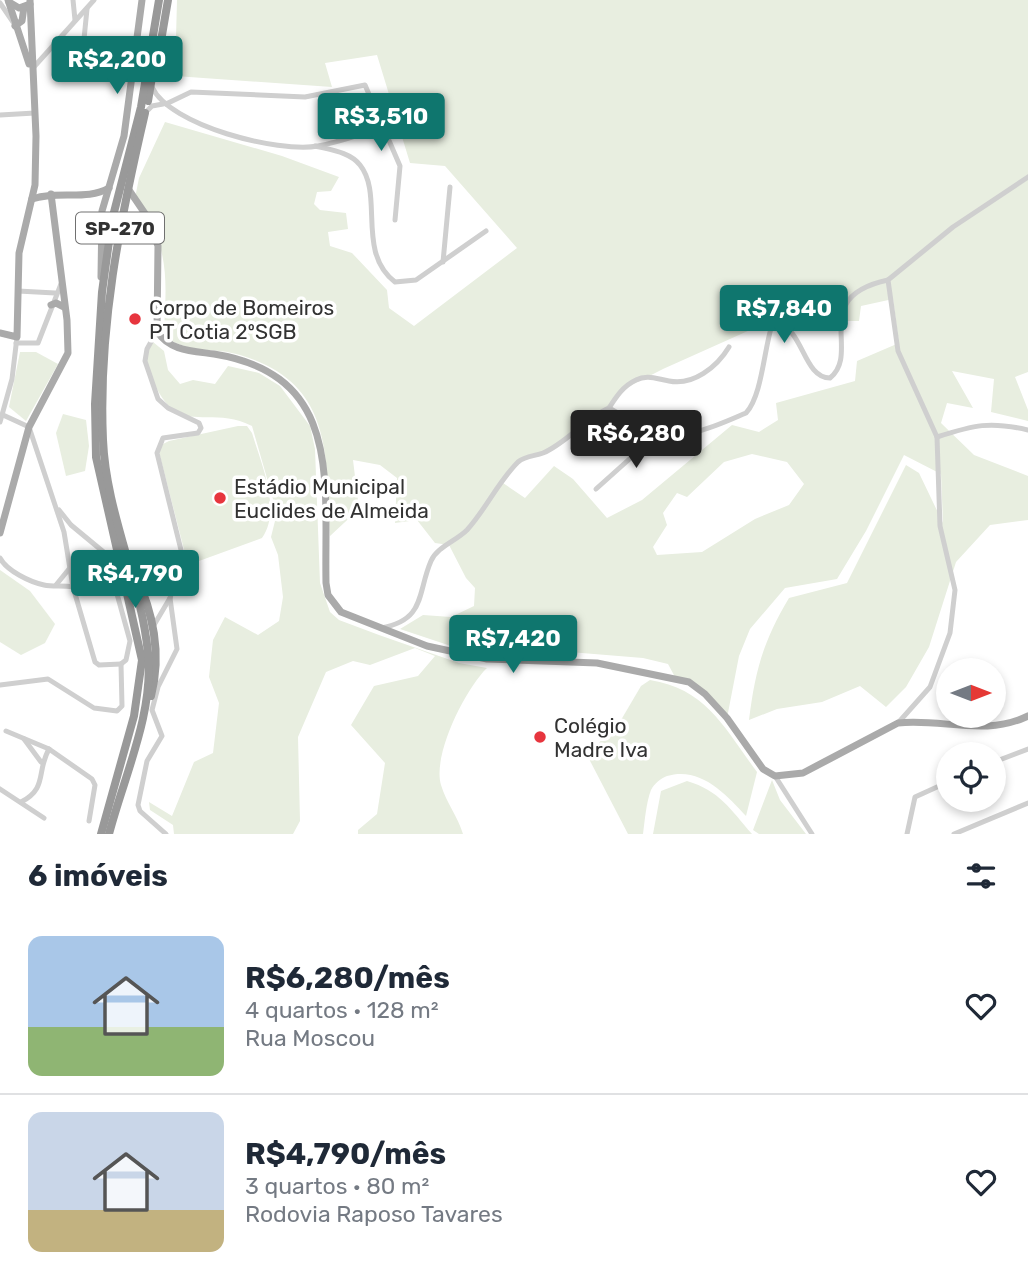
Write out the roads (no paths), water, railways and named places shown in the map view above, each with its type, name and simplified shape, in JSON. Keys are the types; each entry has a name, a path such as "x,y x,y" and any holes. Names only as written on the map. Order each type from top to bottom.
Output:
{"highway":[{"name":"SP-270","path":"100,834 134,716 142,660 96,457 95,404 102,292 112,220 141,107 161,0"},
{"name":"SP-270","path":"111,834 147,696 148,654 110,488 103,439 110,292 114,253 151,84 161,0"},
{"path":"125,552 153,626 156,676 138,735"}],"main road":[{"path":"102,292 101,226 131,98 130,74 142,0"},
{"path":"6,2 14,7 28,4"},
{"path":"6,2 31,69"},
{"path":"15,26 22,21 28,4"},
{"path":"0,333 17,340 19,253 35,185 35,113 28,4"},
{"path":"0,533 29,427 68,353 48,194 35,185"},
{"path":"32,199 48,194 95,196 110,187"},
{"path":"129,190 153,228 158,246 157,331 168,344 247,361 274,374 304,406 316,424 324,451 328,595 341,612 378,628 457,654 513,661 597,663 629,672 682,680 705,694 763,769 775,776 803,773 898,723 915,721 982,727 1028,716"},
{"path":"95,196 104,206"},
{"path":"123,216 134,208 141,208"},
{"path":"51,305 56,303 64,307"}],"street":[{"path":"74,0 75,20"},
{"path":"31,69 94,0"},
{"path":"80,79 87,7"},
{"path":"151,84 155,94 166,104 201,123 240,137 315,146 349,156 361,166 367,181 376,252 386,275 395,282 407,283 443,262 486,231"},
{"path":"146,112 152,106 166,104 191,92 305,97 340,92 361,85 368,87 401,175 395,220"},
{"path":"0,116 35,113"},
{"path":"315,146 385,127"},
{"path":"608,408 655,432 691,433 746,413 756,392 769,333 772,325 777,324 790,330 818,373 830,378 837,372 840,359 843,307 856,293 870,284 888,279 953,227 1028,177"},
{"path":"443,262 450,187"},
{"path":"888,279 898,351 937,437 940,526 954,580 955,604 950,633 930,687 898,723"},
{"path":"0,422 8,395 17,340 38,343 55,293 61,284"},
{"path":"18,291 55,293"},
{"path":"153,626 170,598 183,558 161,472 158,445 163,438 187,436 198,433 201,428 199,423 168,408 158,399 145,361 147,349 157,331"},
{"path":"378,628 394,626 414,611 423,597 431,562 437,552 467,530 521,459 550,449 592,415 608,408 620,391 637,379 648,377 680,383 690,380 717,364 729,348"},
{"path":"0,392 8,395"},
{"path":"3,415 29,427 64,533 73,587 95,662 99,665 121,664 127,660 130,641 103,548 71,525 55,505"},
{"path":"937,437 982,424 1000,423 1028,430"},
{"path":"596,489 644,446 655,432"},
{"path":"0,558 5,566 29,580 73,587"},
{"path":"55,585 69,569"},
{"path":"166,834 140,811 138,805 147,761 162,736 152,710 158,687 177,649 170,598"},
{"path":"0,685 48,679 94,708 117,711 122,706 124,696 121,664"},
{"path":"6,731 42,743 92,779 95,785 89,821"},
{"path":"24,739 41,762"},
{"path":"21,802 36,793 40,785 41,762 49,749"},
{"path":"1006,758 1028,750"},
{"path":"775,776 812,834"},
{"path":"907,834 915,797 936,787"},
{"path":"0,789 44,818"},
{"path":"954,834 1028,803"}],"place":[{"name":"Corpo de Bomeiros PT Cotia 2ºSGB","path":"135,319"},
{"name":"Estádio Municipal Euclides de Almeida","path":"220,498"},
{"name":"Colégio Madre Iva","path":"540,737"}]}
